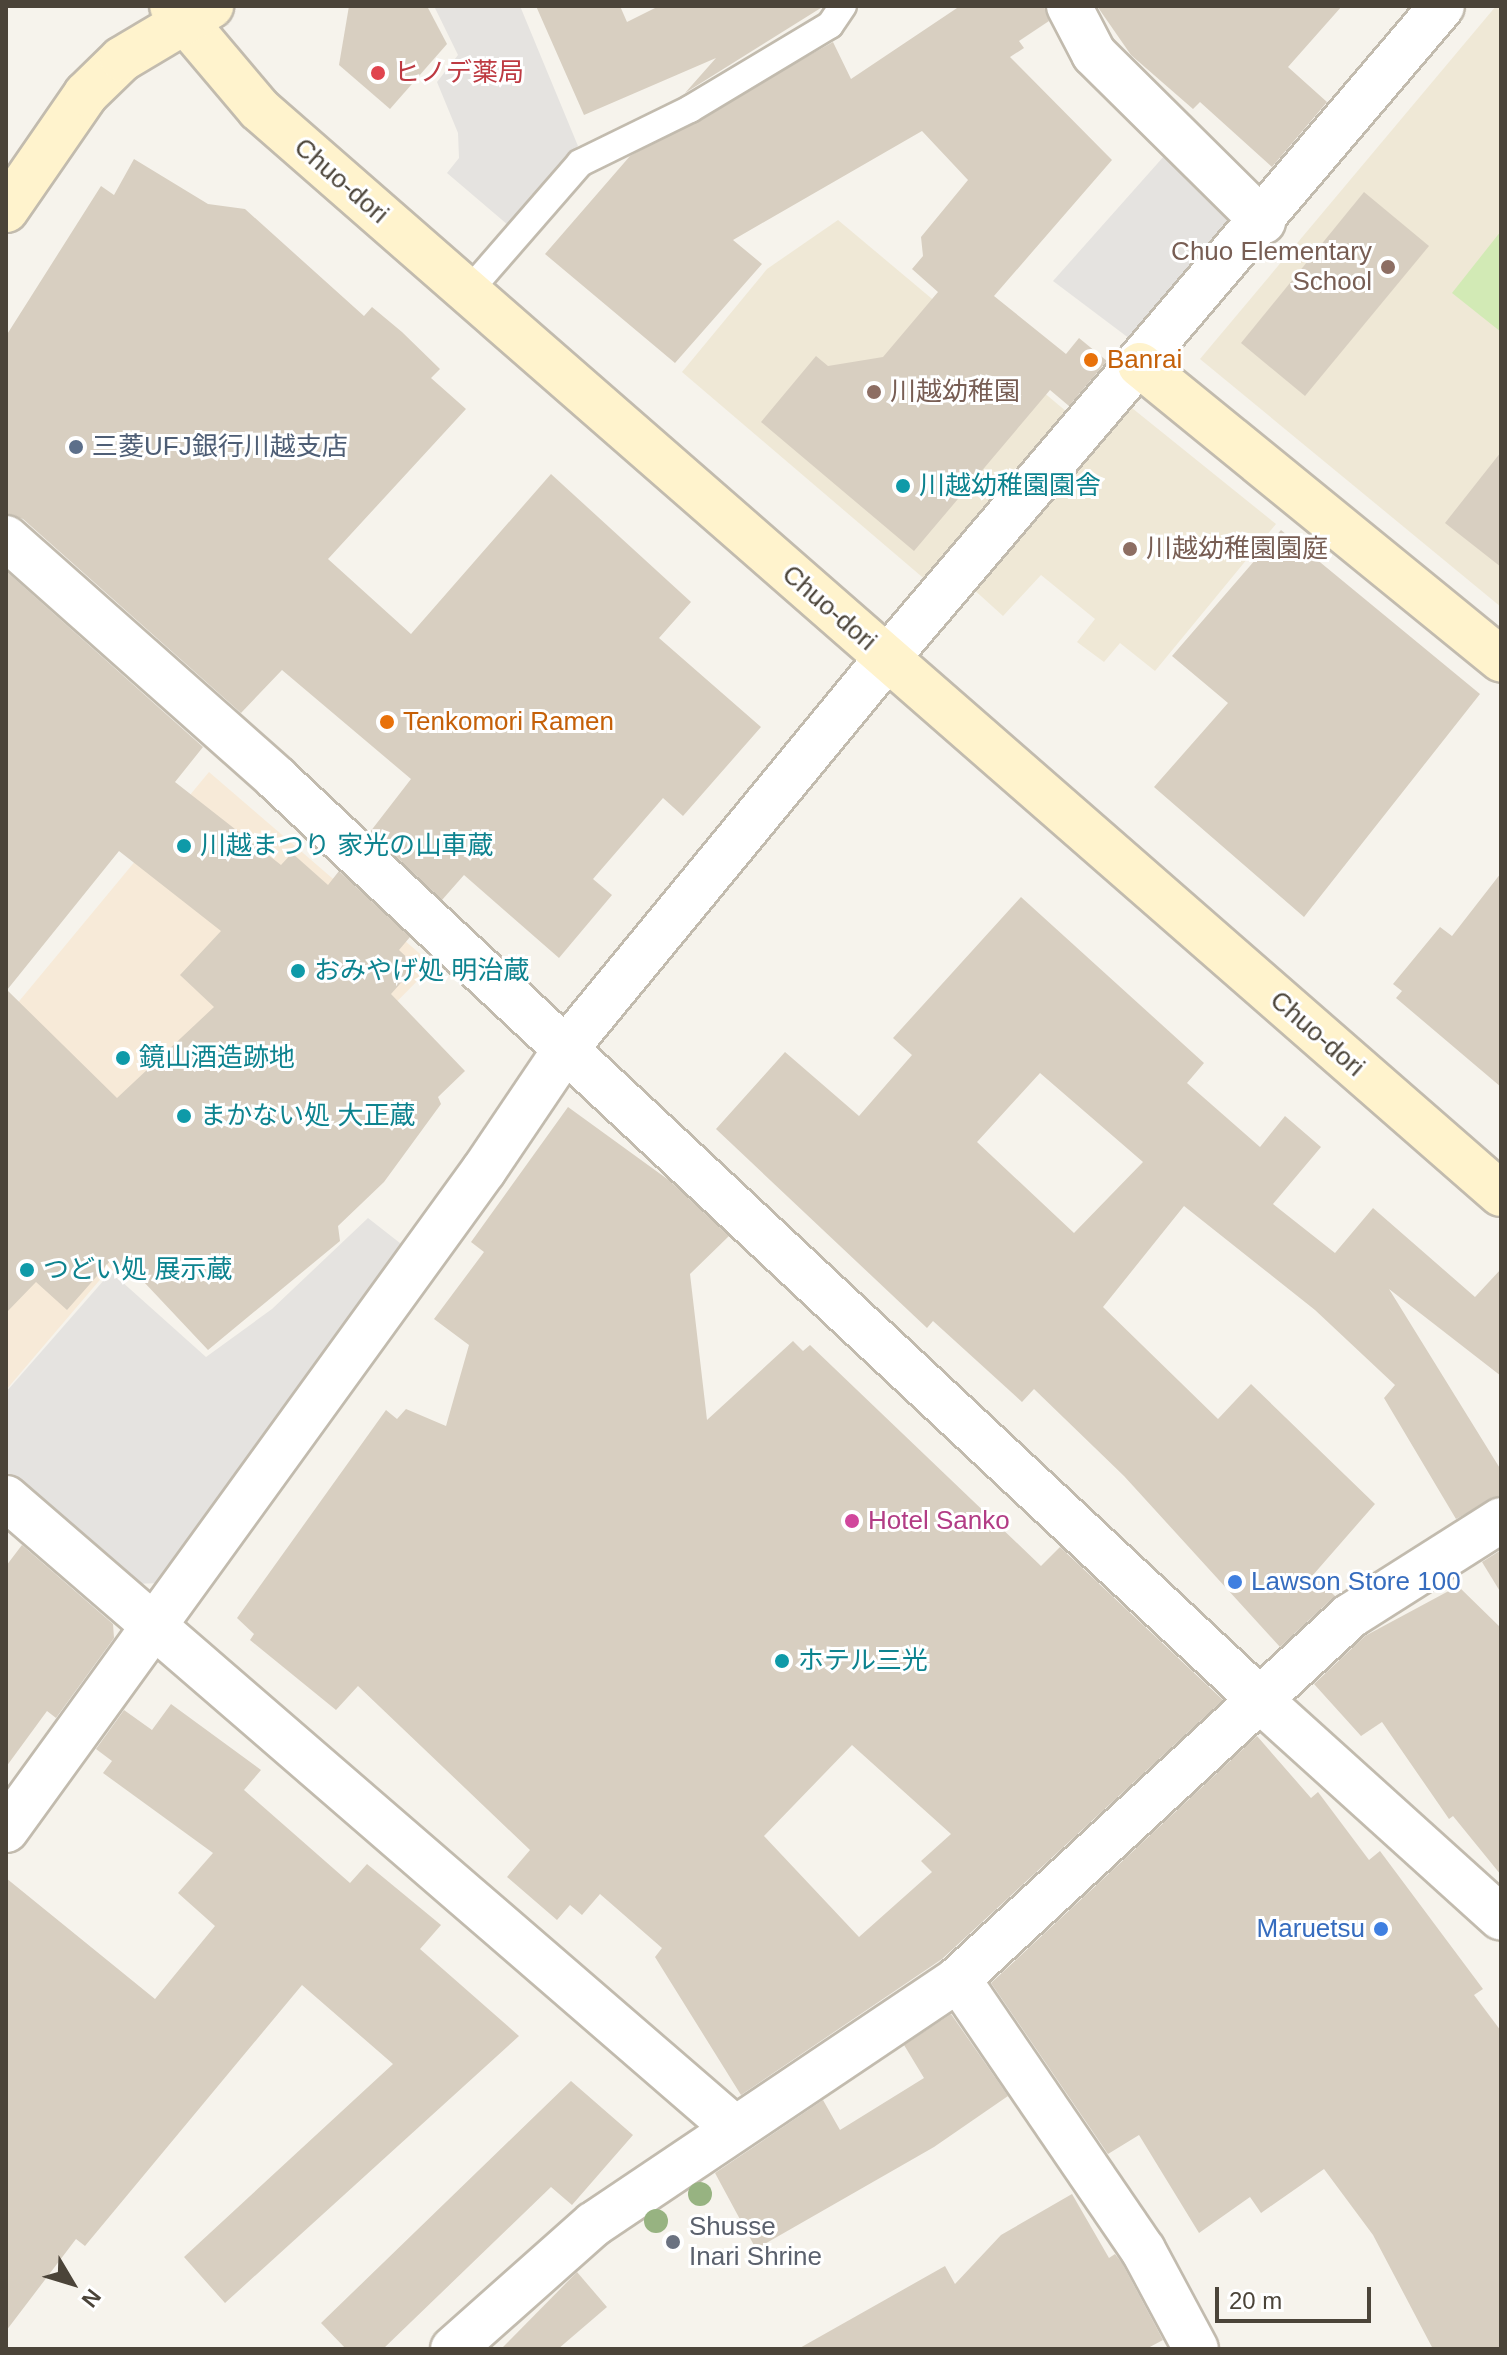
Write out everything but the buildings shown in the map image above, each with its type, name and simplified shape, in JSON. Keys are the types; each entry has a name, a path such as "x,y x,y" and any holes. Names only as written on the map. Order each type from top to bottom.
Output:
{"main road":[{"name":"Chuo-dori","path":"189,11 259,109 1501,1194"},
{"path":"6,210 81,100 122,59 189,11"},
{"path":"1140,365 1501,659"}],"street":[{"path":"1069,6 1094,54 1263,221"},
{"path":"6,1830 156,1629 567,1047 887,658 1263,221 1442,6"},
{"path":"6,538 567,1047 1259,1699 1501,1918"},
{"path":"6,1498 732,2126"},
{"path":"453,2349 594,2224 732,2126 958,1979 1350,1616 1501,1520"},
{"path":"958,1979 1143,2250 1196,2349"}],"lane":[{"path":"468,292 580,163 690,109 830,25 843,6"}],"shaded area":[{"path":"434,6 520,6 578,146 508,225 447,173 459,158 458,133 437,82 458,55"},
{"name":"Chuo Elementary School","path":"1496,6 1501,6 1501,607 1200,359"},
{"path":"1165,155 1233,224 1134,342 1053,281"},
{"name":"川越幼稚園","path":"838,220 1067,412 928,582 682,372 767,269"},
{"name":"川越幼稚園園庭","path":"1132,408 1276,524 1155,671 1120,643 1104,662 1077,642 1095,619 1041,575 1003,616 971,587"},
{"path":"209,772 433,965 123,1279 110,1268 6,1390 6,1017"},
{"path":"368,1218 405,1247 160,1583 135,1584 6,1472 6,1392 111,1272 206,1357 272,1309"}],"green space":[{"path":"1501,231 1501,332 1452,293"}],"place":[{"name":"ヒノデ薬局","path":"378,73"},
{"name":"Chuo Elementary School","path":"1388,267"},
{"name":"Banrai","path":"1091,360"},
{"name":"川越幼稚園","path":"874,392"},
{"name":"三菱UFJ銀行川越支店","path":"76,447"},
{"name":"川越幼稚園園舎","path":"903,486"},
{"name":"川越幼稚園園庭","path":"1130,549"},
{"name":"Tenkomori Ramen","path":"387,722"},
{"name":"川越まつり 家光の山車蔵","path":"184,846"},
{"name":"おみやげ処 明治蔵","path":"298,971"},
{"name":"鏡山酒造跡地","path":"123,1058"},
{"name":"まかない処 大正蔵","path":"184,1116"},
{"name":"つどい処 展示蔵","path":"27,1270"},
{"name":"Hotel Sanko","path":"852,1521"},
{"name":"Lawson Store 100","path":"1235,1582"},
{"name":"ホテル三光","path":"782,1661"},
{"name":"Maruetsu","path":"1381,1929"},
{"name":"Shusse Inari Shrine","path":"673,2242"}]}
